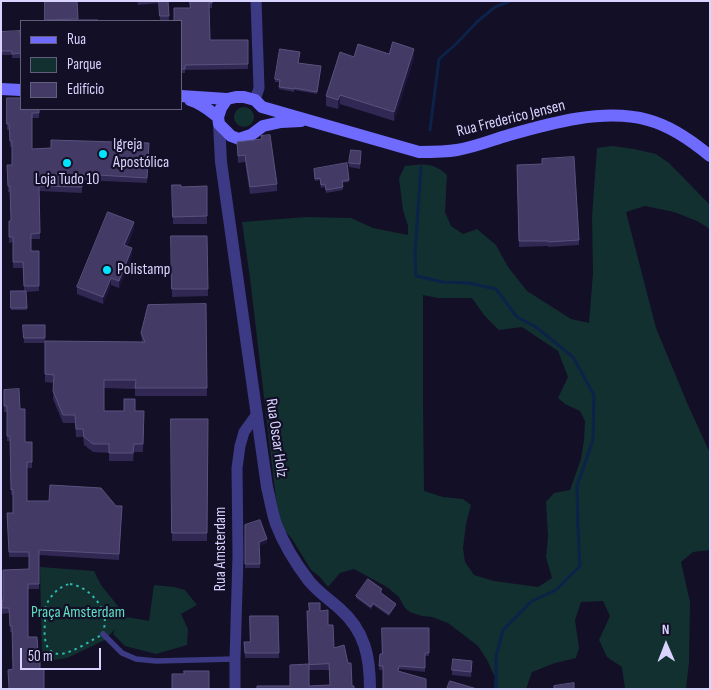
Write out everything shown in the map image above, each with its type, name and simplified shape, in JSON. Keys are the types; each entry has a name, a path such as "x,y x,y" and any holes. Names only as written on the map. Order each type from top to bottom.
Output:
{"main road":[{"path":"1,89 20,90"},
{"name":"Rua Frederico Jensen","path":"182,97 208,109 230,136 239,139 251,135 263,126 281,122 314,121"},
{"name":"Rua Frederico Jensen","path":"182,97 228,99 244,97 259,104 419,152 459,150 533,129 589,117 634,117 649,120 670,128 710,156"},
{"path":"218,121 221,108 228,99"},
{"path":"259,104 264,119 263,126"}],"street":[{"path":"256,1 259,104"},
{"name":"Rua Oscar Holz","path":"218,121 267,487 276,524 293,558 310,582 346,614 357,627 366,650 370,689"},
{"path":"222,162 224,151 228,144 239,139"},
{"name":"Rua Amsterdam","path":"235,689 238,555 237,468 244,432 257,414"}],"lane":[{"path":"104,634 122,653 136,659 156,661 235,659"}],"path":[{"path":"64,585 81,586 87,590 105,615 104,634 73,650 62,654 53,653 48,648 44,639 45,607 53,595 64,585"}],"green space":[{"path":"244,107 251,110 254,117 251,124 244,127 237,124 234,117 237,110"},
{"path":"612,146 656,154 669,163 710,205 710,229 697,221 674,212 645,206 626,212 656,328 710,453 710,550 693,552 681,562 690,602 689,663 686,689 625,689 622,667 607,657 599,640 610,616 603,601 581,602 575,620 579,648 576,658 555,663 532,672 526,689 494,689 495,677 478,646 448,623 410,612 405,608 399,597 387,587 354,569 340,573 328,587 311,570 285,531 278,516 242,222 306,217 351,218 373,228 408,235 399,178 405,166 432,166 447,175 445,212 451,226 463,234 477,229 496,245 508,267 527,291 571,319 589,323 593,273 592,217 597,148","holes":["423,295 438,298 472,298 484,315 499,330 522,327 558,351 568,377 558,398 565,404 580,411 585,421 581,459 570,490 554,493 546,502 548,537 546,557 552,578 538,587 494,581 474,575 465,562 463,548 471,505 463,499 443,497 424,491"]},
{"name":"Praça Amsterdam","path":"40,567 94,571 101,585 126,616 122,621 127,617 149,621 154,585 185,590 197,605 181,614 188,629 187,645 156,654 125,646 113,634 115,629 105,640 67,658 42,662"}],"building":[{"path":"45,1 77,1 78,19 45,20"},
{"path":"159,1 168,1 169,16 160,16"},
{"path":"190,1 212,1 212,3 209,3 210,40 248,40 248,64 185,65 185,69 182,69 182,20 174,20 174,8 190,8"},
{"path":"20,31 20,53 12,54 12,51 1,51 1,32"},
{"path":"393,42 414,49 394,112 340,95 338,100 326,96 340,52 354,57 358,44 389,54"},
{"path":"280,49 300,52 298,63 321,66 317,92 279,87 280,80 275,79"},
{"path":"7,98 20,98 20,110 39,110 39,113 32,113 32,149 51,148 51,140 149,143 147,178 82,174 82,187 39,186 40,233 31,234 31,251 39,251 39,286 24,286 23,262 13,262 13,237 9,237 9,221 11,221 7,165 12,165 12,141 10,141 9,124 7,124"},
{"path":"270,135 277,184 250,187 245,155 238,156 237,142 262,139 261,136"},
{"path":"351,150 361,151 360,164 349,163"},
{"path":"574,157 579,240 519,241 517,165 542,164 542,159"},
{"path":"347,163 349,180 342,181 343,187 326,190 325,184 321,185 320,178 315,179 314,169"},
{"path":"172,185 181,185 181,187 207,186 207,216 173,217"},
{"name":"Polistamp","path":"108,212 134,222 124,245 132,248 119,281 111,278 103,297 77,287"},
{"path":"171,236 207,236 208,289 172,289"},
{"path":"11,291 26,291 27,308 11,308"},
{"path":"206,304 207,388 135,388 136,380 104,380 104,411 124,411 124,399 135,399 135,411 144,411 143,444 134,444 133,453 109,453 109,444 93,444 84,437 83,429 76,429 75,415 63,415 53,391 54,375 45,374 45,341 145,342 141,333 148,305"},
{"path":"23,325 45,325 45,338 24,338"},
{"path":"19,389 20,409 25,409 25,442 32,442 32,462 27,462 27,501 49,501 50,485 101,488 116,506 122,506 119,554 39,550 39,584 28,584 28,637 37,637 38,652 40,652 40,669 44,669 44,689 9,689 8,670 13,669 12,626 10,626 9,608 2,608 3,570 29,569 29,552 9,552 7,513 13,513 13,489 11,490 10,436 7,436 7,406 4,406 4,390"},
{"path":"171,419 208,419 207,533 172,533"},
{"path":"260,520 267,539 259,542 260,564 245,564 245,525"},
{"path":"368,579 382,589 380,592 396,604 389,614 373,603 371,607 356,596"},
{"path":"309,603 320,603 320,611 328,610 328,625 333,625 334,648 344,645 348,663 351,663 352,686 354,686 354,689 257,689 257,686 290,686 290,665 309,664 307,611 309,611","holes":["329,664 330,685 309,686 309,665"]},
{"path":"250,616 278,616 279,653 245,653 244,642 250,642"},
{"path":"382,628 429,628 429,653 425,653 425,668 399,666 398,671 426,679 426,689 383,689 383,666 379,666 380,654 382,654"},
{"path":"453,659 472,661 471,672 452,670"},
{"path":"184,671 209,671 209,689 172,689 172,674 184,674"},
{"path":"450,681 477,689 447,689"},
{"path":"574,683 574,689 554,689 554,686"}],"waterway":[{"path":"430,130 439,59 495,7 510,1"},
{"path":"421,167 415,254 416,276 443,282 469,283 496,289 517,317 536,327 573,357 594,395 593,440 577,486 580,566 556,590 532,601 503,630 496,656 496,689"}],"place":[{"name":"Igreja Apostólica","path":"103,154"},
{"name":"Loja Tudo 10","path":"67,163"},
{"name":"Polistamp","path":"107,270"}]}
